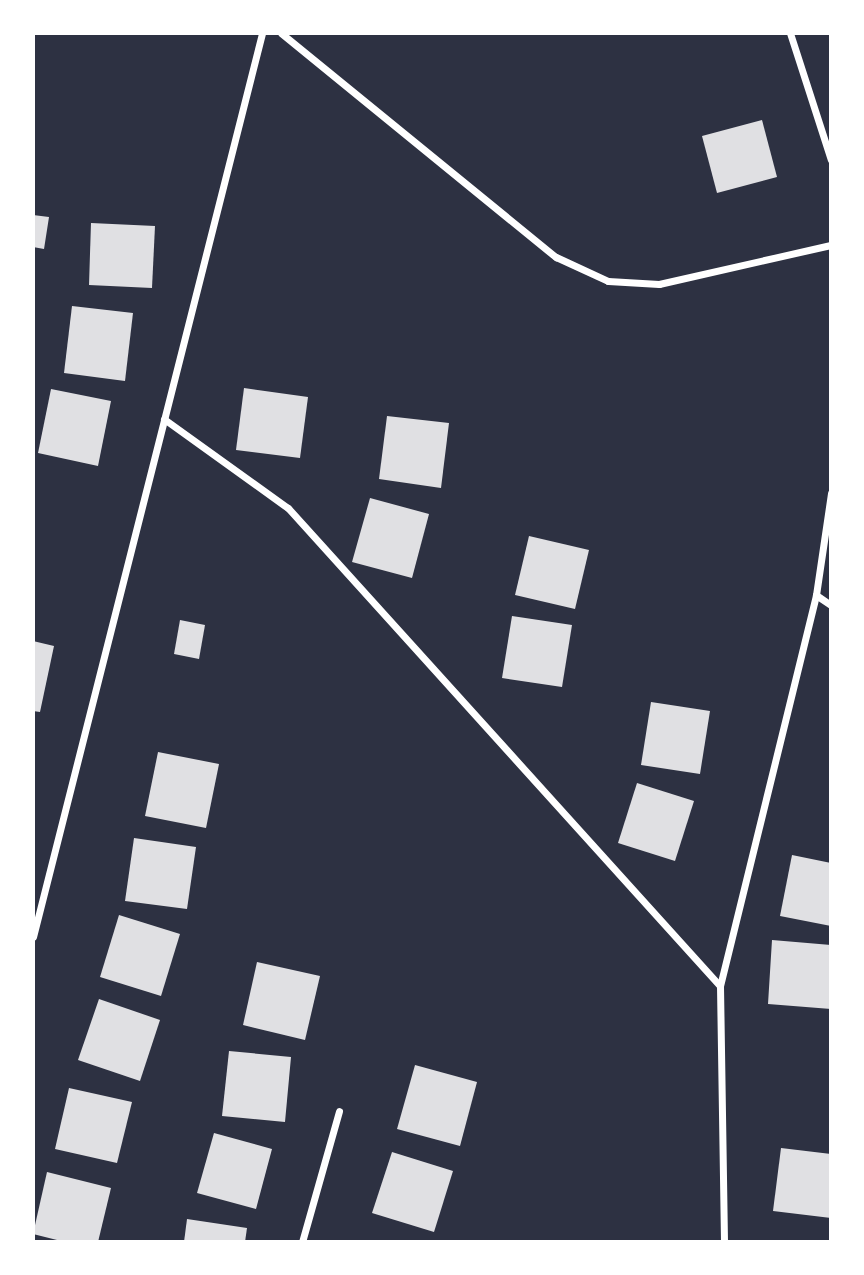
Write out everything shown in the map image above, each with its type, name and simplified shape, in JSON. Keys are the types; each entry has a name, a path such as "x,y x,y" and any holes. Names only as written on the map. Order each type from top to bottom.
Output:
{"street":[{"path":"33,937 262,33"},
{"path":"281,33 556,257 608,281 659,284 831,245"},
{"path":"790,33 831,160"},
{"path":"164,419 288,508 720,986"},
{"path":"724,1242 720,986 816,595 831,493"},
{"path":"816,595 831,605"},
{"path":"302,1242 339,1111"}],"building":[{"path":"762,120 777,177 717,193 702,136"},
{"path":"33,215 49,217 44,249 33,247"},
{"path":"91,223 155,226 152,288 89,285"},
{"path":"72,306 133,313 125,381 64,373"},
{"path":"244,388 308,397 300,458 236,450"},
{"path":"51,389 111,401 98,466 38,453"},
{"path":"387,416 449,423 441,488 379,479"},
{"path":"370,498 429,514 412,578 352,562"},
{"path":"529,536 589,550 575,609 515,595"},
{"path":"512,616 572,625 562,687 502,678"},
{"path":"180,620 205,625 199,659 174,654"},
{"path":"33,641 54,646 40,712 33,711"},
{"path":"651,702 710,711 700,774 641,765"},
{"path":"158,752 219,764 206,828 145,816"},
{"path":"637,783 694,801 675,861 618,843"},
{"path":"134,838 196,847 187,909 125,901"},
{"path":"792,855 831,863 831,926 780,916"},
{"path":"119,915 180,934 161,996 100,977"},
{"path":"772,940 831,945 831,1009 768,1004"},
{"path":"257,962 320,976 305,1040 243,1025"},
{"path":"99,999 160,1020 140,1081 78,1060"},
{"path":"229,1051 291,1057 285,1122 222,1116"},
{"path":"415,1065 477,1082 460,1146 397,1129"},
{"path":"69,1088 132,1102 117,1163 55,1149"},
{"path":"214,1133 272,1149 256,1209 197,1193"},
{"path":"781,1148 831,1154 831,1218 773,1211"},
{"path":"392,1152 453,1171 434,1232 372,1213"},
{"path":"47,1172 111,1188 98,1242 65,1242 33,1234"},
{"path":"187,1219 247,1228 245,1242 184,1242"}]}
